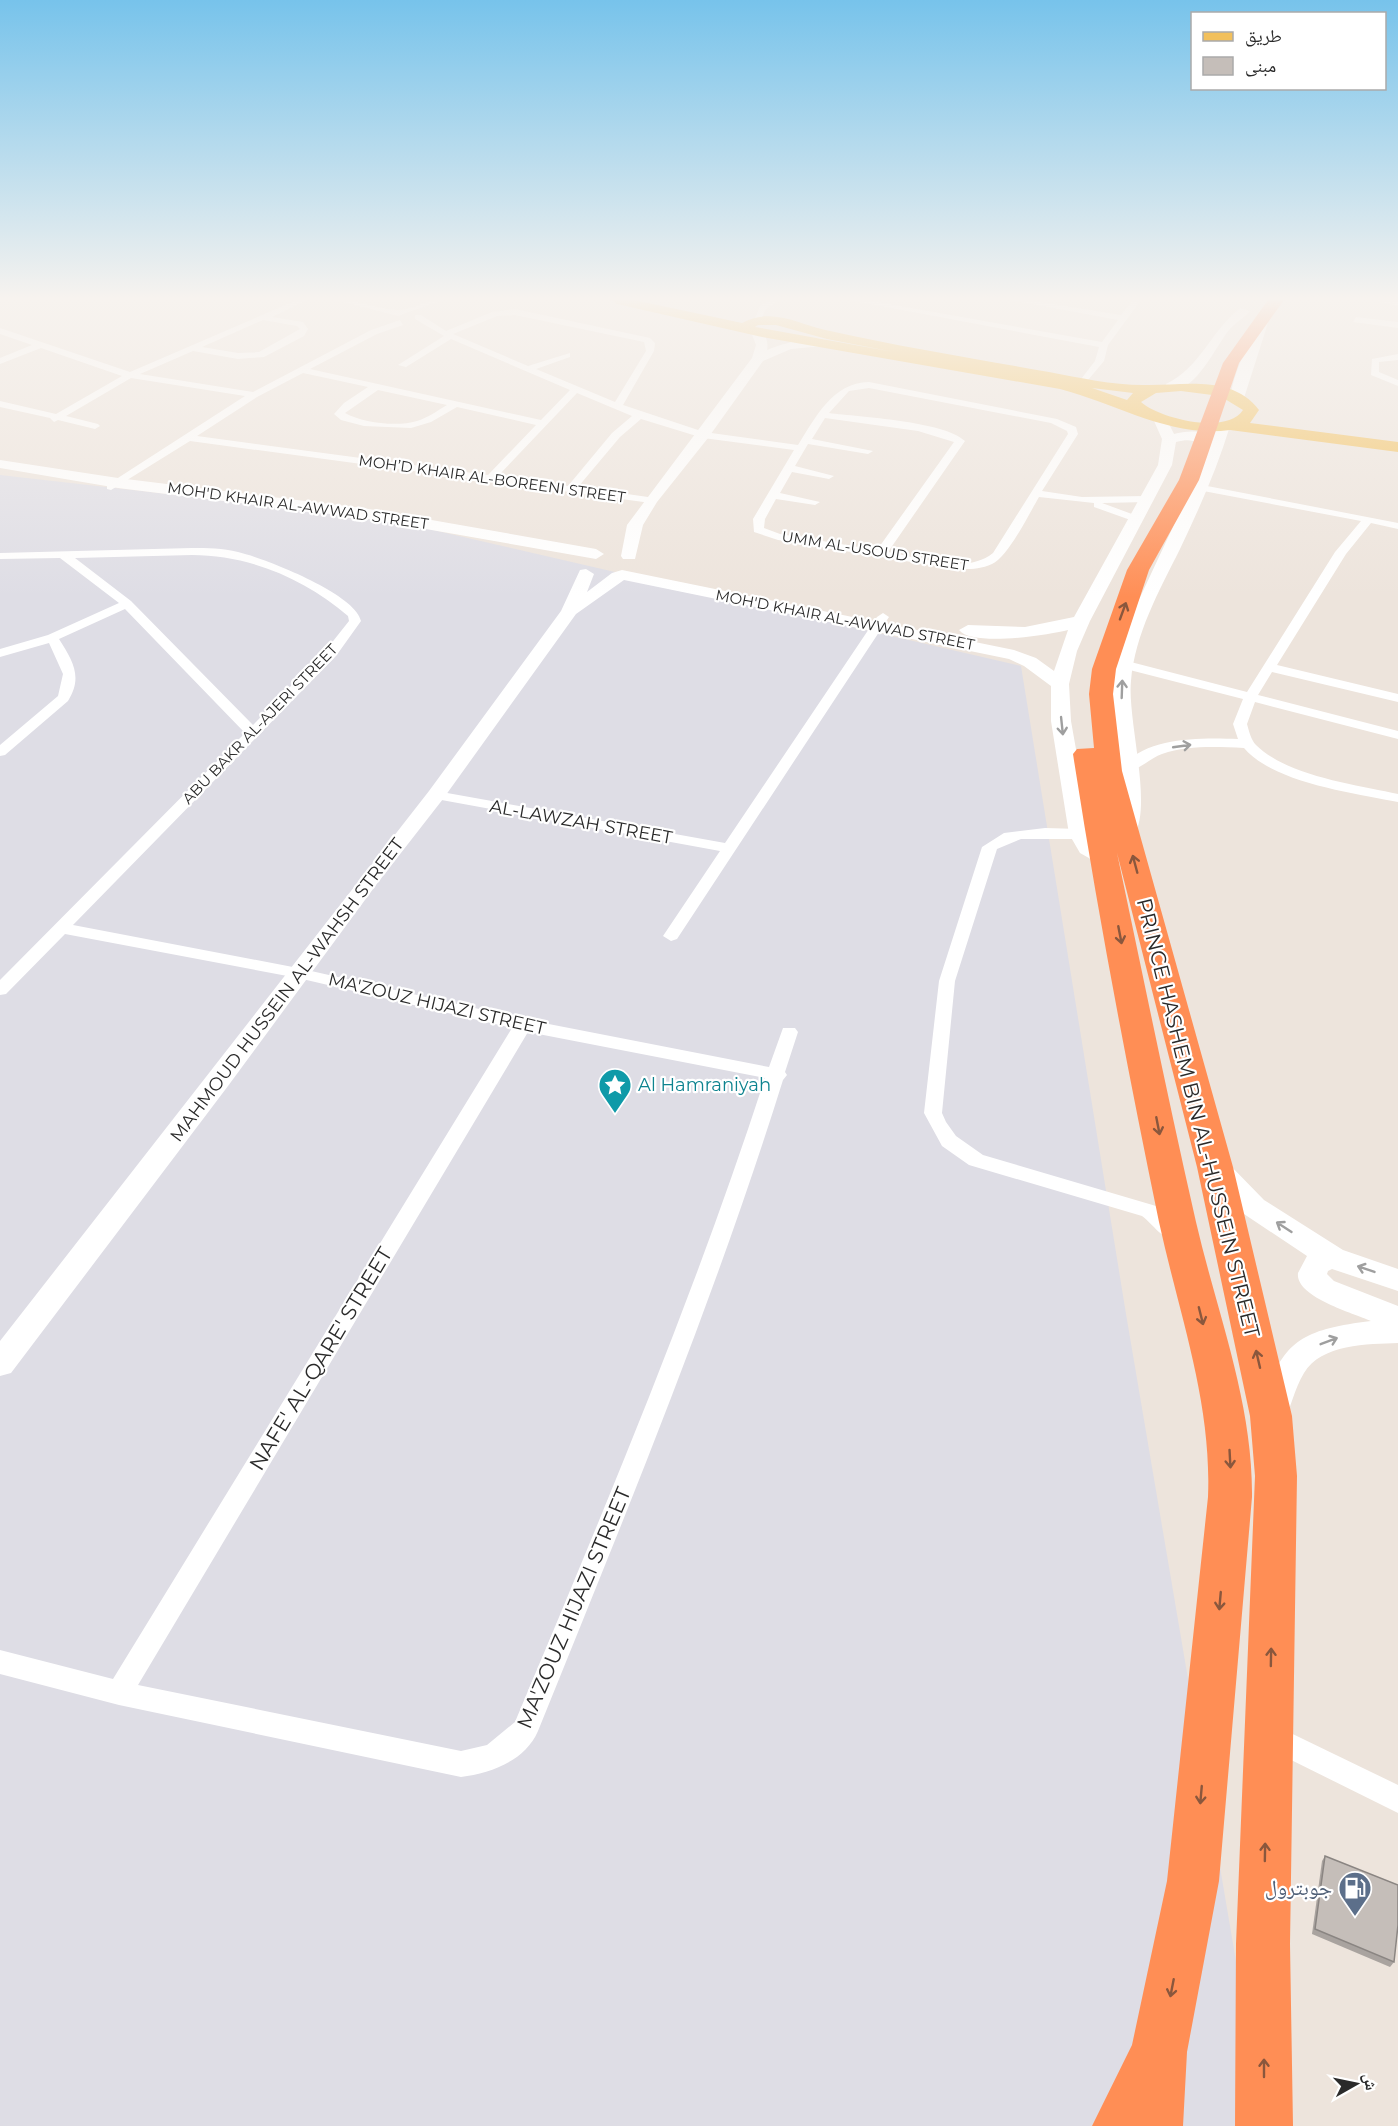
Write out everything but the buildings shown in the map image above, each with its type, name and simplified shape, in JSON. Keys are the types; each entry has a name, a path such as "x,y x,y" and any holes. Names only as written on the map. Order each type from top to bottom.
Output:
{"highway":[{"name":"PRINCE HASHEM BIN AL-HUSSEIN STREET","path":"1218,399 1188,482 1138,570 1104,669 1101,694 1109,771 1215,1167 1271,1416 1276,1476 1263,1933 1264,2126"},
{"name":"PRINCE HASHEM BIN AL-HUSSEIN STREET","path":"1154,2126 1160,2052 1193,1881 1230,1497 1231,1457 1223,1401 1171,1190 1104,857 1087,765 1083,711 1087,662 1110,594 1188,482"},
{"path":"1121,2126 1160,2052"}],"main road":[{"path":"1120,399 1161,421 1192,426 1274,430"},
{"path":"1135,399 1133,402 1138,410"},
{"path":"1239,399 1251,410 1299,427 1398,447"},
{"path":"1225,426 1246,419 1251,410"},
{"path":"1217,447 1234,436 1299,427 1398,438"}],"street":[{"path":"54,419 88,399"},
{"path":"114,485 248,399"},
{"path":"356,399 339,414 364,422 410,425 426,421 455,404"},
{"path":"434,399 541,423"},
{"path":"489,480 565,399"},
{"path":"601,399 639,415 704,435 868,451"},
{"path":"618,406 622,399"},
{"path":"581,570 579,561 607,546 635,525 651,500 704,435 729,399"},
{"name":"UMM AL-USOUD STREET","path":"834,399 803,444 759,519 757,527 762,532 954,566 986,564 997,555 1037,494 1073,434 1072,429 1062,423 941,399"},
{"path":"0,404 54,419 95,426"},
{"path":"570,490 609,443 639,415"},
{"path":"824,416 932,430 953,435 960,441 881,553"},
{"path":"1104,857 1088,848 1080,834 1061,721 1060,684 1068,651 1081,621 1165,465 1169,439 1161,421"},
{"name":"PRINCE HASHEM BIN AL-HUSSEIN STREET","path":"1126,830 1130,812 1129,767 1123,736 1123,664 1129,642 1165,560 1188,482 1217,447 1225,426"},
{"path":"1169,439 1186,435 1203,438 1217,447"},
{"name":"MOH’D KHAIR AL-BOREENI STREET","path":"190,438 651,500"},
{"name":"MOH'D KHAIR AL-AWWAD STREET","path":"0,464 114,485 363,513 607,546 632,559 738,590 880,621 1014,655 1030,662 1060,684"},
{"path":"789,468 829,476"},
{"name":"MOH'D KHAIR AL-AWWAD STREET","path":"0,471 381,520 478,539 581,570 880,621 979,632 1023,633 1056,629 1081,621"},
{"path":"1188,482 1398,526"},
{"path":"1037,494 1082,500 1147,499"},
{"path":"774,495 815,502"},
{"path":"1082,500 1136,519"},
{"path":"1368,519 1341,552 1271,668 1251,696 1240,724 1248,744 1262,756 1284,766 1346,786 1398,798"},
{"path":"632,559 635,525"},
{"name":"ABU BAKR AL-AJERI STREET","path":"0,556 189,552 237,555 282,572 350,611 355,621 337,645 253,734 0,990"},
{"path":"63,555 99,580 127,604 253,734"},
{"name":"MAHMOUD HUSSEIN AL-WAHSH STREET","path":"0,1364 436,795 569,612 620,576 634,570 632,559"},
{"name":"MAHMOUD HUSSEIN AL-WAHSH STREET","path":"569,612 581,570"},
{"path":"0,653 52,638 127,604"},
{"path":"671,936 727,848 880,621"},
{"path":"1014,655 1030,653 1037,647 1033,639 1023,633"},
{"path":"0,752 70,688 72,679 66,661 52,638"},
{"path":"1123,664 1398,735"},
{"path":"1271,668 1398,698"},
{"path":"1129,767 1140,757 1176,747 1248,744"},
{"name":"AL-LAWZAH STREET","path":"436,795 727,848"},
{"path":"1080,834 1020,834 998,840 990,847 967,912 947,981 933,1113 940,1132 955,1148 976,1160 1149,1211 1164,1222 1185,1254"},
{"name":"MA'ZOUZ HIJAZI STREET","path":"61,928 298,973 523,1024 777,1075"},
{"name":"NAFE' AL-QARE' STREET","path":"119,1693 523,1024"},
{"name":"MA'ZOUZ HIJAZI STREET","path":"0,1662 119,1693 461,1764 489,1761 511,1746 525,1731 622,1496 749,1158 789,1032"},
{"path":"1215,1167 1254,1207 1333,1258 1398,1280"},
{"path":"1131,1205 1159,1205 1171,1190"},
{"path":"1333,1258 1319,1260 1312,1268 1312,1278 1324,1289 1398,1319"},
{"path":"1271,1416 1294,1362 1306,1352 1339,1337 1398,1331"},
{"path":"1270,1736 1398,1799"}],"shaded area":[{"path":"0,475 381,518 1021,666 1126,1314 1264,2126 0,2126"}],"place":[{"name":"Al Hamraniyah","path":"615,1114"},
{"name":"جوبترول","path":"1355,1917"}]}
